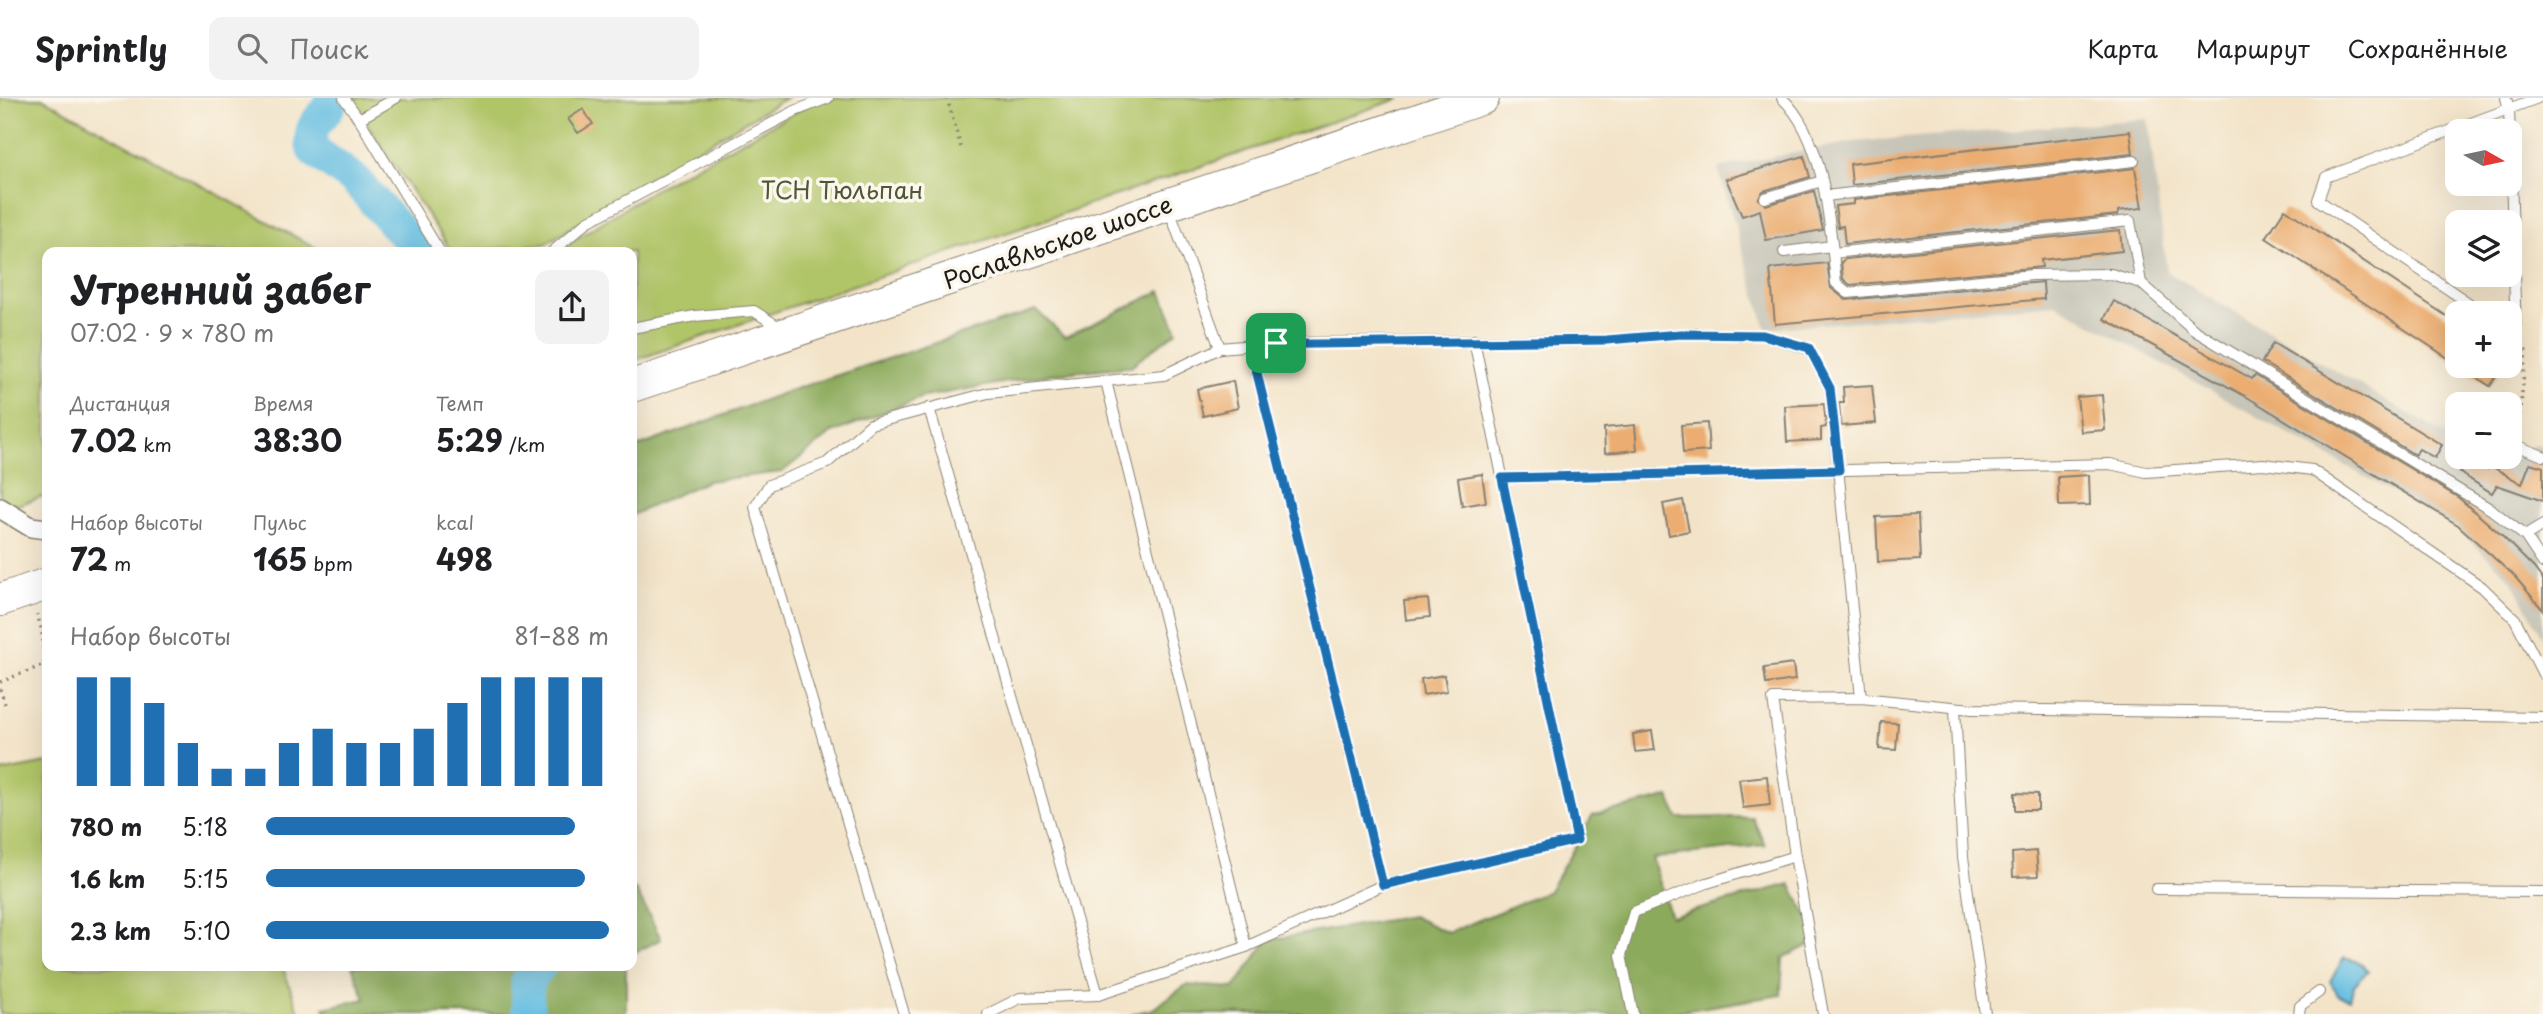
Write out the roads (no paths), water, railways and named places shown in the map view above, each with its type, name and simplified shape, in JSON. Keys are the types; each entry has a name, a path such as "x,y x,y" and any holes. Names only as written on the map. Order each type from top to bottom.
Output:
{"main road":[{"name":"Рославльское шоссе","path":"637,384 1483,98"},
{"path":"3,599 42,586"}],"street":[{"path":"0,508 31,527 42,528"}],"lane":[{"path":"344,98 437,247"},
{"path":"359,119 396,98"},
{"path":"558,247 587,222 795,111 828,98"},
{"path":"1782,98 1804,128 1822,181 1836,284 1848,293 2032,275 2111,274 2141,283 2194,331 2492,510 2525,536 2543,563"},
{"path":"2465,301 2318,200 2326,177 2508,103 2538,98"},
{"path":"2508,103 2512,301"},
{"path":"1825,196 2134,161"},
{"path":"1765,198 1822,181"},
{"path":"1168,206 1220,348"},
{"path":"1784,252 1832,250 2130,221 2141,283"},
{"path":"637,327 695,316 754,311 789,333"},
{"path":"904,1014 755,507 769,485 827,463 871,424 988,393 1164,375 1220,348 1250,345 1607,340 1681,334 1763,335 1809,348 1830,388 1861,698"},
{"path":"988,1014 1020,998 1098,995 1246,947 1383,885 1577,840 1474,340"},
{"path":"1250,345 1383,885"},
{"path":"1106,381 1246,947"},
{"path":"929,408 1098,995"},
{"path":"2522,448 2543,456"},
{"path":"1502,478 2110,464 2146,472 2263,464 2312,470 2482,587 2515,619 2543,674"},
{"path":"2525,536 2543,525"},
{"path":"1822,1014 1795,856 1773,699 1861,698 1955,708 2543,717"},
{"path":"1955,708 1963,857 1985,1014"},
{"path":"1633,1014 1621,955 1634,912 1707,883 1795,856"},
{"path":"2156,889 2543,892"},
{"path":"2299,1014 2300,1006 2319,992"}],"water":[{"path":"2344,958 2361,963 2368,971 2354,985 2350,999 2338,995 2330,981"}],"waterway":[{"path":"332,98 314,126 311,140 313,150 355,180 415,247"},
{"path":"528,1014 527,981 536,971"}],"park label":[{"name":"ТСН Тюльпан","path":"842,191"}]}
